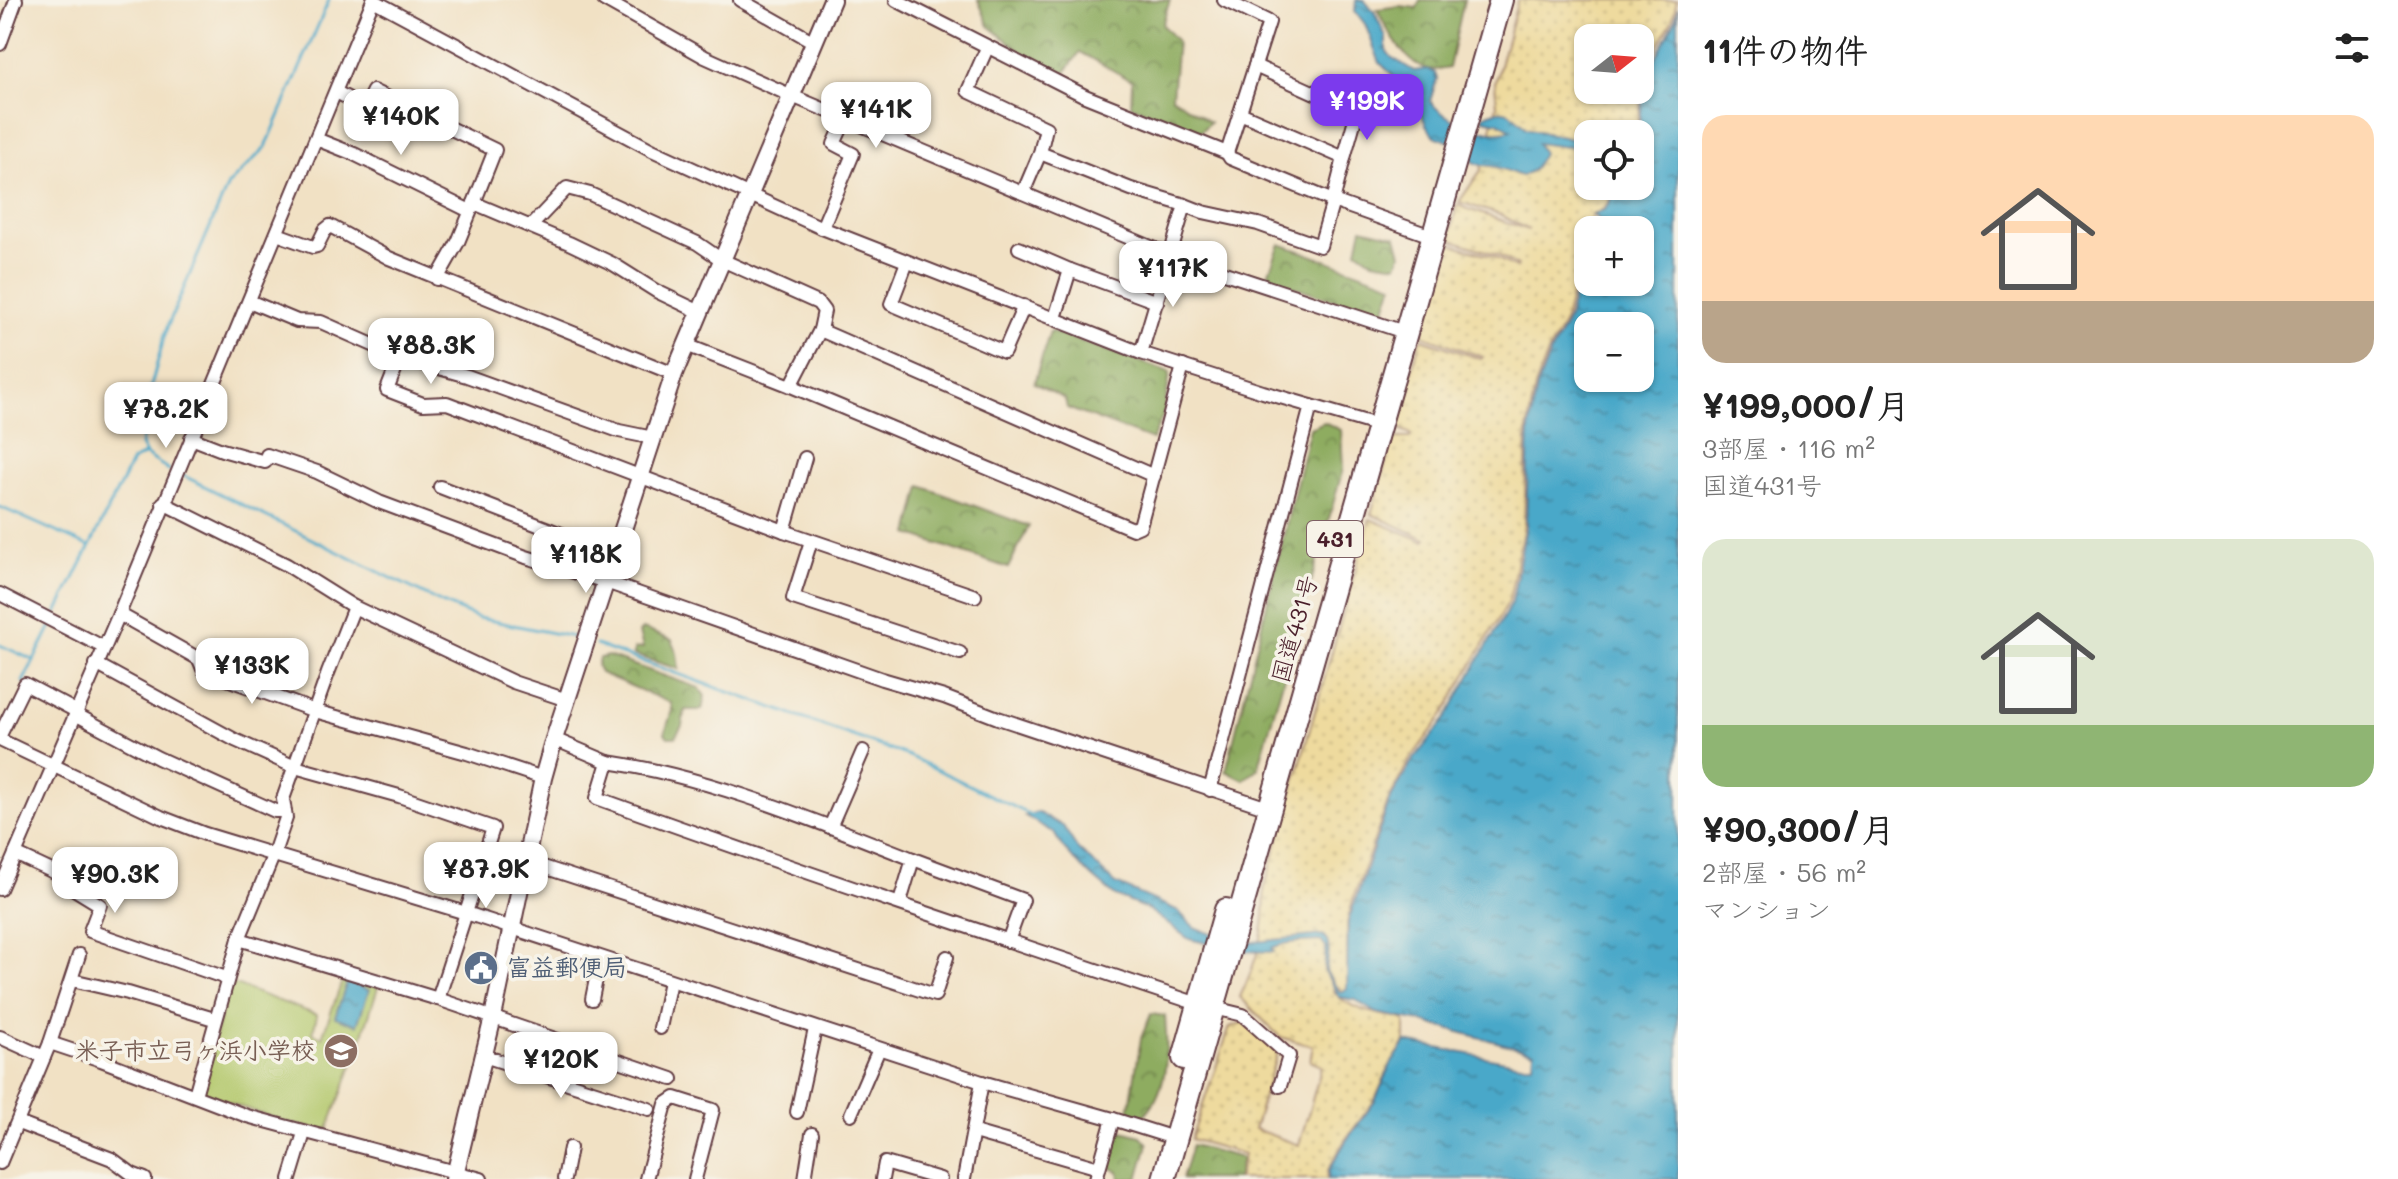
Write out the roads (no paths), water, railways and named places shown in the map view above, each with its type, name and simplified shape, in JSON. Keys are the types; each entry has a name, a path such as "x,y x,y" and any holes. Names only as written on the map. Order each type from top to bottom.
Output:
{"highway":[{"name":"国道431号","path":"1152,1179 1206,1006 1454,145 1485,0"},
{"name":"国道431号","path":"1460,119 1501,0"},
{"name":"国道431号","path":"1224,943 1259,805 1374,424 1395,329 1423,233 1454,145"},
{"name":"国道431号","path":"1164,1179 1206,1006"}],"street":[{"path":"0,44 16,0"},
{"path":"0,889 119,614 373,0 652,150 822,228 1141,353 1374,424"},
{"path":"604,0 705,57 1170,255 1395,329"},
{"path":"740,0 814,42"},
{"path":"455,1176 554,739 674,374 832,0"},
{"path":"896,0 1085,96 1227,153 1230,158 1333,201 1423,233"},
{"path":"1227,153 1269,22 1230,1"},
{"path":"987,48 968,91 1046,128 1040,153 1023,193"},
{"path":"1040,153 1131,189 1203,212 1258,224 1320,246 1357,112 1255,66"},
{"path":"336,92 365,107 373,91 495,150 458,242 437,279"},
{"path":"1240,113 1344,158"},
{"path":"822,228 853,154 834,144 846,118"},
{"path":"316,139 472,207 531,226 613,264 656,291 700,312"},
{"path":"531,226 567,188 590,194 697,243 722,260 818,303 824,311 820,330 791,386"},
{"path":"1141,353 1185,205"},
{"path":"277,234 313,247 317,246 330,226 389,258 437,279 674,374"},
{"path":"1019,248 1157,302"},
{"path":"907,262 891,304 1004,352 1024,306"},
{"path":"1055,318 1070,270"},
{"path":"249,301 297,321 321,322 400,357 467,376 619,431 653,438"},
{"path":"820,330 1154,476"},
{"path":"686,345 1133,529 1140,526 1183,366"},
{"path":"400,357 387,390 423,404 447,403 811,541 975,596"},
{"path":"1210,790 1311,406"},
{"path":"191,438 265,462 267,455 292,461 379,502 526,557 1259,805"},
{"path":"784,531 805,458"},
{"path":"440,487 616,552"},
{"path":"163,503 287,565 354,607 513,682 567,700"},
{"path":"811,541 793,598 960,653"},
{"path":"0,594 103,647"},
{"path":"195,1095 226,978 286,818 283,799 354,607"},
{"path":"119,614 199,659 203,669 315,711 467,753 543,778"},
{"path":"96,664 235,740 295,767 399,796 493,828 438,999"},
{"path":"284,811 275,811 158,758 25,684 0,738 161,817 273,856 466,913 982,1082 1164,1135"},
{"path":"554,739 608,762 669,772 830,827 1023,900 1008,941"},
{"path":"830,827 863,751"},
{"path":"608,762 597,798 815,877 900,902 1206,1006 1243,1015 1289,1056 1280,1086"},
{"path":"15,854 58,874 74,889 100,905 90,931 226,978"},
{"path":"900,902 913,859"},
{"path":"525,861 935,995 947,957"},
{"path":"239,939 438,999 672,1079"},
{"path":"0,1163 4,1142 18,1123 50,1043 79,955"},
{"path":"592,999 600,959"},
{"path":"72,980 214,1019"},
{"path":"660,1028 670,981"},
{"path":"797,1112 815,1029"},
{"path":"0,1037 44,1057"},
{"path":"50,1043 247,1116 455,1176 481,1179"},
{"path":"851,1114 879,1049"},
{"path":"484,1056 649,1109"},
{"path":"964,1179 982,1082"},
{"path":"646,1179 666,1104 675,1098 713,1110 695,1179"},
{"path":"974,1132 1097,1173 1113,1119"},
{"path":"18,1123 112,1159 132,1174 145,1179"},
{"path":"290,1179 304,1133"},
{"path":"805,1179 812,1134"},
{"path":"564,1179 570,1148"},
{"path":"882,1179 885,1163 936,1178"}],"water":[{"path":"1356,0 1364,0 1375,13 1391,57 1414,71 1428,69 1435,73 1437,79 1430,101 1446,115 1479,130 1501,132 1511,130 1498,122 1483,119 1483,116 1497,111 1508,112 1526,128 1574,140 1574,148 1537,143 1543,153 1533,170 1522,176 1474,162 1466,148 1434,136 1414,105 1412,94 1380,63 1365,24 1355,11"},
{"path":"1678,7 1678,1179 1328,1179 1329,1170 1375,1101 1391,1064 1406,1042 1521,1064 1533,1064 1534,1052 1376,1013 1355,1000 1339,997 1324,970 1326,948 1321,941 1284,944 1272,948 1274,952 1240,951 1189,939 1149,910 1115,896 1080,866 1054,833 1025,816 1037,812 1063,826 1077,848 1116,884 1177,910 1194,927 1206,932 1244,943 1323,935 1329,948 1326,971 1339,991 1347,988 1348,922 1390,800 1411,763 1446,718 1512,602 1526,526 1529,430 1537,387 1568,319 1574,296 1654,296 1654,216 1593,215 1605,209 1610,200 1654,200 1654,120 1640,120 1642,104 1654,104 1654,61 1675,21"},
{"path":"347,982 369,990 357,1025 335,1017"}],"waterway":[{"path":"169,470 146,455 141,445 150,390 166,330 228,185 266,147 329,0"},
{"path":"55,617 132,461 144,455"},
{"path":"182,475 478,618 573,637"},
{"path":"0,507 88,546"},
{"path":"23,682 52,624"},
{"path":"0,645 33,660"},
{"path":"596,645 909,756 1031,815"}],"place":[{"name":"富益郵便局","path":"481,968"},
{"name":"米子市立弓ヶ浜小学校","path":"341,1051"}]}
